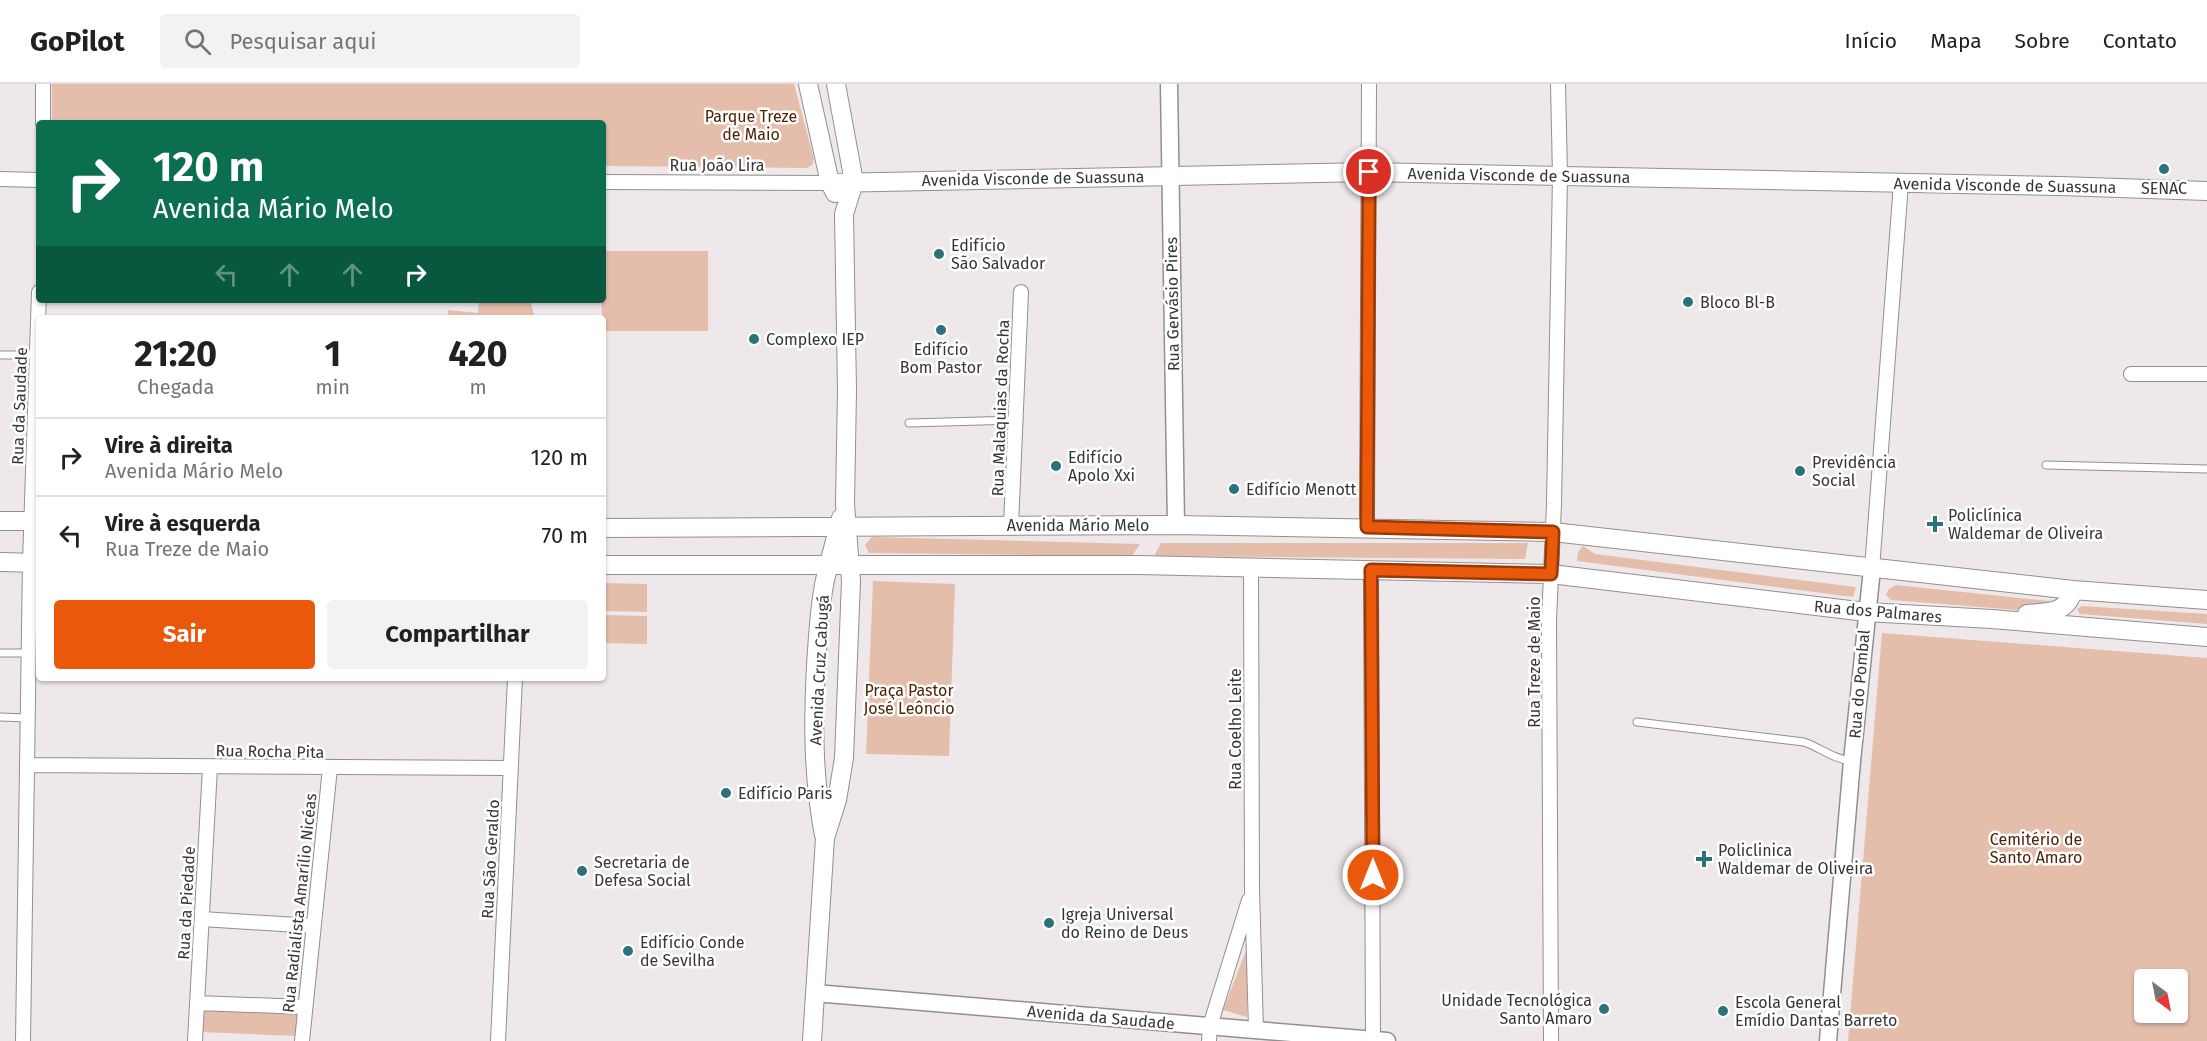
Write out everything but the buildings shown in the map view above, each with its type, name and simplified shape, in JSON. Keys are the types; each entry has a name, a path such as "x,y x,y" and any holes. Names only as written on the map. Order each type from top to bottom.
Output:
{"main road":[{"name":"Avenida Cruz Cabugá","path":"808,84 831,183 844,214"},
{"name":"Avenida Cruz Cabugá","path":"812,1041 825,838 837,800 844,758 850,566 843,527 847,390 844,214 854,182 836,84"},
{"name":"Avenida Visconde de Suassuna","path":"831,183 1369,172 2207,191"},
{"path":"0,521 35,521"},
{"name":"Avenida Mário Melo","path":"606,528 1176,525 1553,532"},
{"name":"Avenida Cruz Cabugá","path":"825,838 814,766 819,622 829,565 843,527"},
{"path":"1553,532 2073,590 2207,600"},
{"path":"0,562 34,562"},
{"path":"606,565 1138,565 1551,574"},
{"name":"Rua dos Palmares","path":"1551,574 1866,612 1992,619 2207,637"},
{"path":"1992,619 2057,610 2070,602 2073,590"}],"street":[{"path":"43,84 43,120"},
{"name":"Rua Gervásio Pires","path":"1169,84 1176,525"},
{"path":"1367,527 1368,84"},
{"name":"Rua Treze de Maio","path":"1551,1041 1549,633 1560,176 1558,84"},
{"path":"0,179 36,180"},
{"name":"Rua João Lira","path":"606,182 831,183"},
{"name":"Rua do Pombal","path":"1828,1041 1852,761 1872,569 1901,183"},
{"name":"Rua Malaquias da Rocha","path":"1011,526 1021,292"},
{"path":"2131,374 2207,374"},
{"name":"Rua da Saudade","path":"23,1041 28,653 34,562 36,466"},
{"name":"Rua Coelho Leite","path":"1251,569 1252,889 1256,1030"},
{"path":"1371,570 1378,1040"},
{"name":"Rua São Geraldo","path":"498,1041 515,681"},
{"name":"Rua Rocha Pita","path":"27,765 511,768"},
{"name":"Rua da Piedade","path":"195,1041 210,767"},
{"name":"Rua Radialista Amarílio Nicéas","path":"302,1041 330,768"},
{"name":"Rua Coelho Leite","path":"1210,1034 1252,889"},
{"path":"202,919 313,926"},
{"name":"Avenida da Saudade","path":"815,993 1210,1034 1256,1030 1378,1040"},
{"path":"197,1003 305,1007"}],"lane":[{"path":"0,355 36,355"},
{"path":"909,423 1016,420"},
{"path":"2046,465 2207,469"},
{"path":"0,653 28,653"},
{"path":"0,717 28,718"},
{"path":"1637,722 1804,742 1840,760 1852,761"}],"green space":[{"name":"Parque Treze de Maio","path":"52,84 794,84 814,159 812,165 806,168 606,166 606,120 52,120"},
{"path":"606,251 708,251 708,331 606,331 606,315 602,315 601,303 606,303"},
{"path":"479,303 531,303 534,315 448,315 448,310 478,313"},
{"path":"872,537 1140,544 1132,556 869,553 865,545"},
{"path":"1161,543 1528,543 1525,559 1154,556"},
{"path":"1583,546 1595,554 1856,587 1853,597 1577,561 1578,552"},
{"name":"Praça Pastor José Leôncio","path":"873,581 955,584 949,756 866,754"},
{"path":"606,583 647,584 647,612 606,611"},
{"path":"1896,585 2058,602 2057,613 1891,600 1886,595 1889,589"},
{"path":"2082,606 2207,614 2207,624 2080,614 2077,609"},
{"path":"606,615 647,616 647,644 606,643"},
{"name":"Cemitério de Santo Amaro","path":"1882,633 2207,658 2207,1041 1848,1041"},
{"path":"1247,948 1247,1017 1223,1010"},
{"path":"201,1010 297,1014 296,1036 200,1032"}],"place":[{"name":"SENAC","path":"2164,169"},
{"name":"Edifício São Salvador","path":"939,254"},
{"name":"Bloco Bl-B","path":"1688,302"},
{"name":"Edifício Bom Pastor","path":"941,330"},
{"name":"Complexo IEP","path":"754,339"},
{"name":"Edifício Apolo Xxi","path":"1056,466"},
{"name":"Previdência Social","path":"1800,471"},
{"name":"Edifício Menott","path":"1234,489"},
{"name":"Policlínica Waldemar de Oliveira","path":"1935,524"},
{"name":"Edifício Paris","path":"726,793"},
{"name":"Policlinica Waldemar de Oliveira","path":"1704,859"},
{"name":"Secretaria de Defesa Social","path":"582,871"},
{"name":"Igreja Universal do Reino de Deus","path":"1049,923"},
{"name":"Edifício Conde de Sevilha","path":"628,951"},
{"name":"Unidade Tecnológica Santo Amaro","path":"1604,1009"},
{"name":"Escola General Emídio Dantas Barreto","path":"1723,1011"}],"route":[{"path":"1369,172 1367,527 1553,532 1551,574 1371,570 1373,875"}]}
